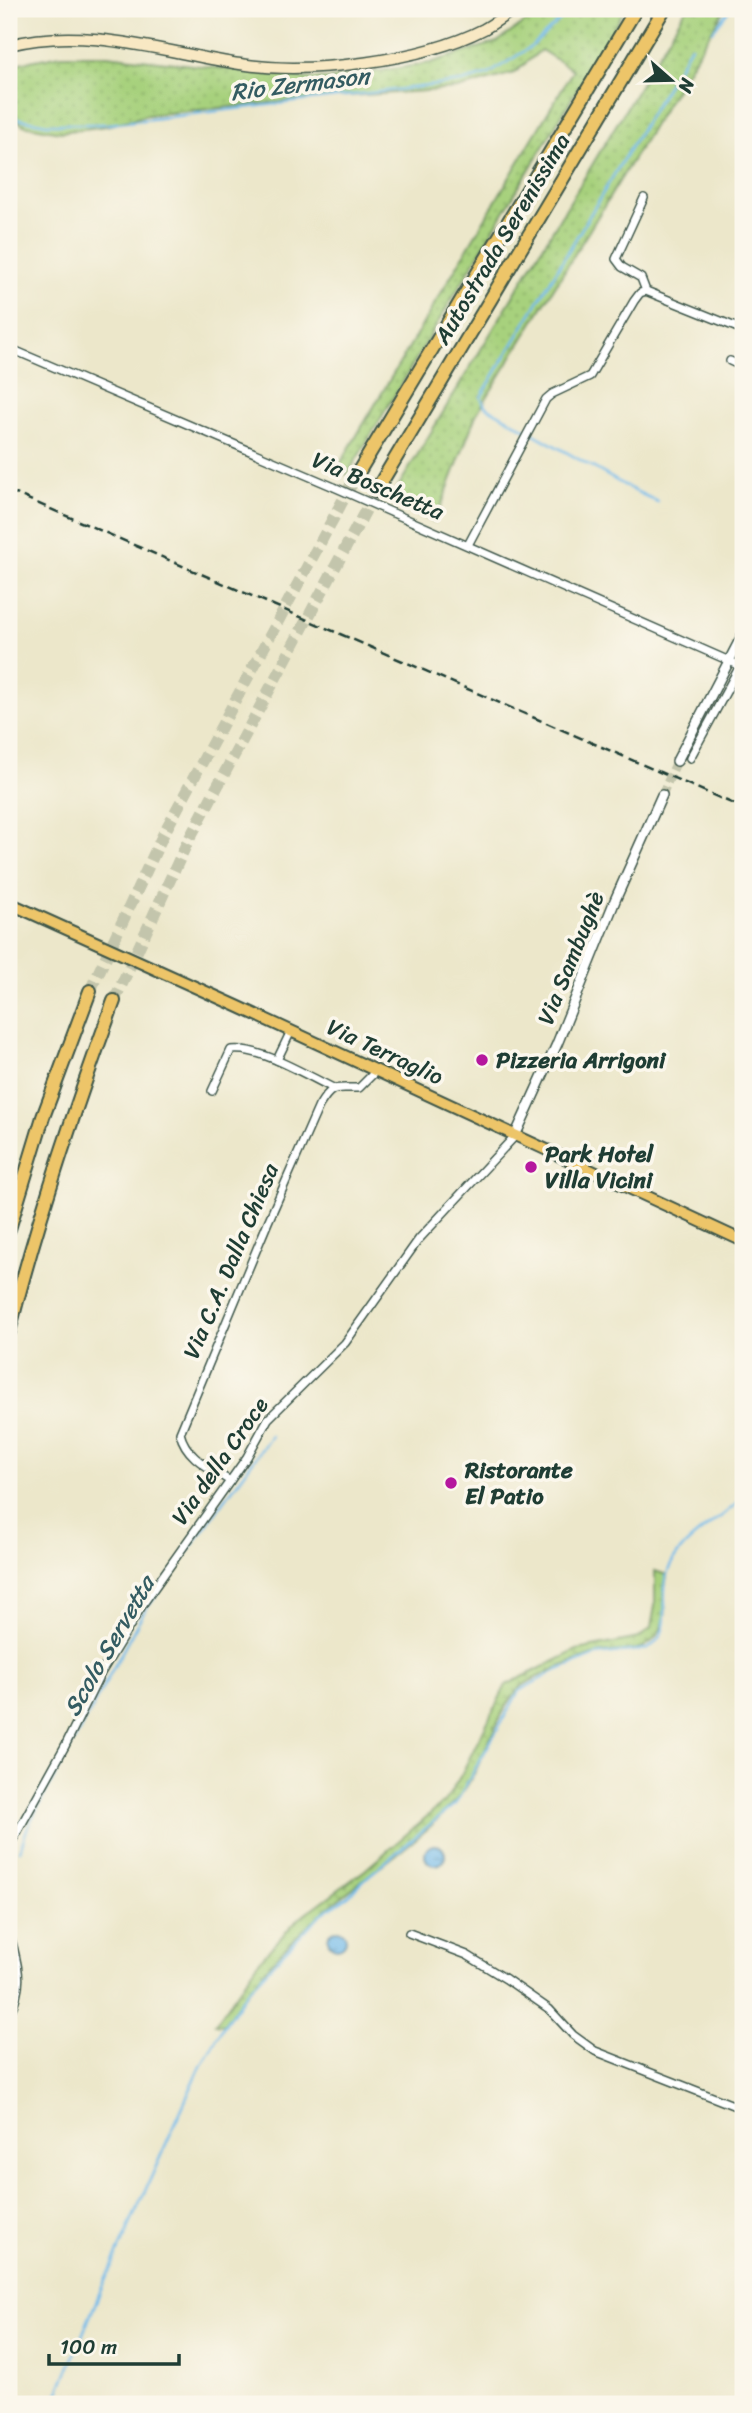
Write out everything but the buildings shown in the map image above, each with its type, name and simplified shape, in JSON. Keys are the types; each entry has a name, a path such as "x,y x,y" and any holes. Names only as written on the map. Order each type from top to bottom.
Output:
{"highway":[{"name":"Autostrada Serenissima","path":"355,477 636,9"},
{"name":"Autostrada Serenissima","path":"376,491 664,9"},
{"path":"9,1228 43,1118 90,991"},
{"path":"9,1332 25,1265 67,1130 114,1001"}],"main road":[{"path":"9,45 34,40 82,38 132,44 242,65 299,69 388,58 434,48 484,29 515,9"},
{"name":"Via Terraglio","path":"9,903 743,1241"}],"street":[{"path":"644,198 616,259 622,267 641,278 646,291"},
{"path":"468,545 546,399 590,376 640,293 646,291 743,330"},
{"name":"Via Boschetta","path":"9,348 468,545 738,665"},
{"path":"730,361 743,367"},
{"path":"690,758 738,665 743,634"},
{"path":"677,761 738,665"},
{"name":"Via Sambughè","path":"515,1136 557,1044 616,898 662,795"},
{"path":"277,1060 291,1031"},
{"path":"212,1091 230,1050 244,1048 277,1060 333,1088 355,1088 363,1085 376,1071"},
{"name":"Via C.A. Dalla Chiesa","path":"230,1481 192,1456 183,1445 180,1433 302,1143 319,1106 333,1088"},
{"name":"Via della Croce","path":"9,1847 65,1746 101,1673 145,1601 247,1457 268,1419 345,1343 419,1239 515,1136"},
{"path":"9,1930 20,1973 18,1998 9,2015"},
{"path":"409,1933 467,1955 506,1979 550,2009 573,2035 595,2051 743,2109"}],"green space":[{"path":"544,9 625,9 347,475 337,469 573,70 541,50 514,73 457,89 333,97 331,79 430,63 497,42"},
{"path":"686,9 725,9 476,415 435,522 389,502"},
{"path":"61,55 107,55 330,79 331,97 148,115 106,126 60,132 23,125 9,112 9,65"},
{"path":"655,1571 667,1575 664,1593 666,1612 664,1622 652,1641 637,1649 580,1659 522,1686 508,1703 475,1772 458,1798 414,1840 301,1932 261,1975 224,2025 215,2024 260,1960 296,1921 365,1870 446,1800 506,1685 577,1650 639,1638 651,1628 655,1606"}],"water":[{"path":"435,1845 442,1848 445,1855 442,1862 435,1865 428,1862 425,1855 428,1848"},
{"path":"337,1930 343,1933 346,1939 343,1945 337,1948 331,1945 328,1939 331,1933"}],"waterway":[{"name":"Rio Zermason","path":"9,117 47,124 109,124 462,82 489,74 532,46 572,9"},
{"name":"Rio Zermason","path":"713,31 730,9"},
{"path":"658,502 485,406 481,397 691,46"},
{"name":"Scolo Servetta","path":"20,1850 28,1826 142,1615 271,1436"},
{"path":"54,2404 100,2292 199,2070 223,2027 249,1989 320,1915 348,1896 456,1803 519,1691 553,1672 596,1655 648,1649 657,1641 664,1624 665,1584 672,1562 690,1541 743,1497"}],"tunnel":[{"path":"90,991 163,835 356,476"},
{"path":"114,1001 186,845 376,491"},
{"path":"662,795 677,761"}],"railway":[{"path":"9,491 743,808"}],"place":[{"name":"Pizzeria Arrigoni","path":"482,1060"},
{"name":"Park Hotel Villa Vicini","path":"531,1167"},
{"name":"Ristorante El Patio","path":"451,1483"}]}
